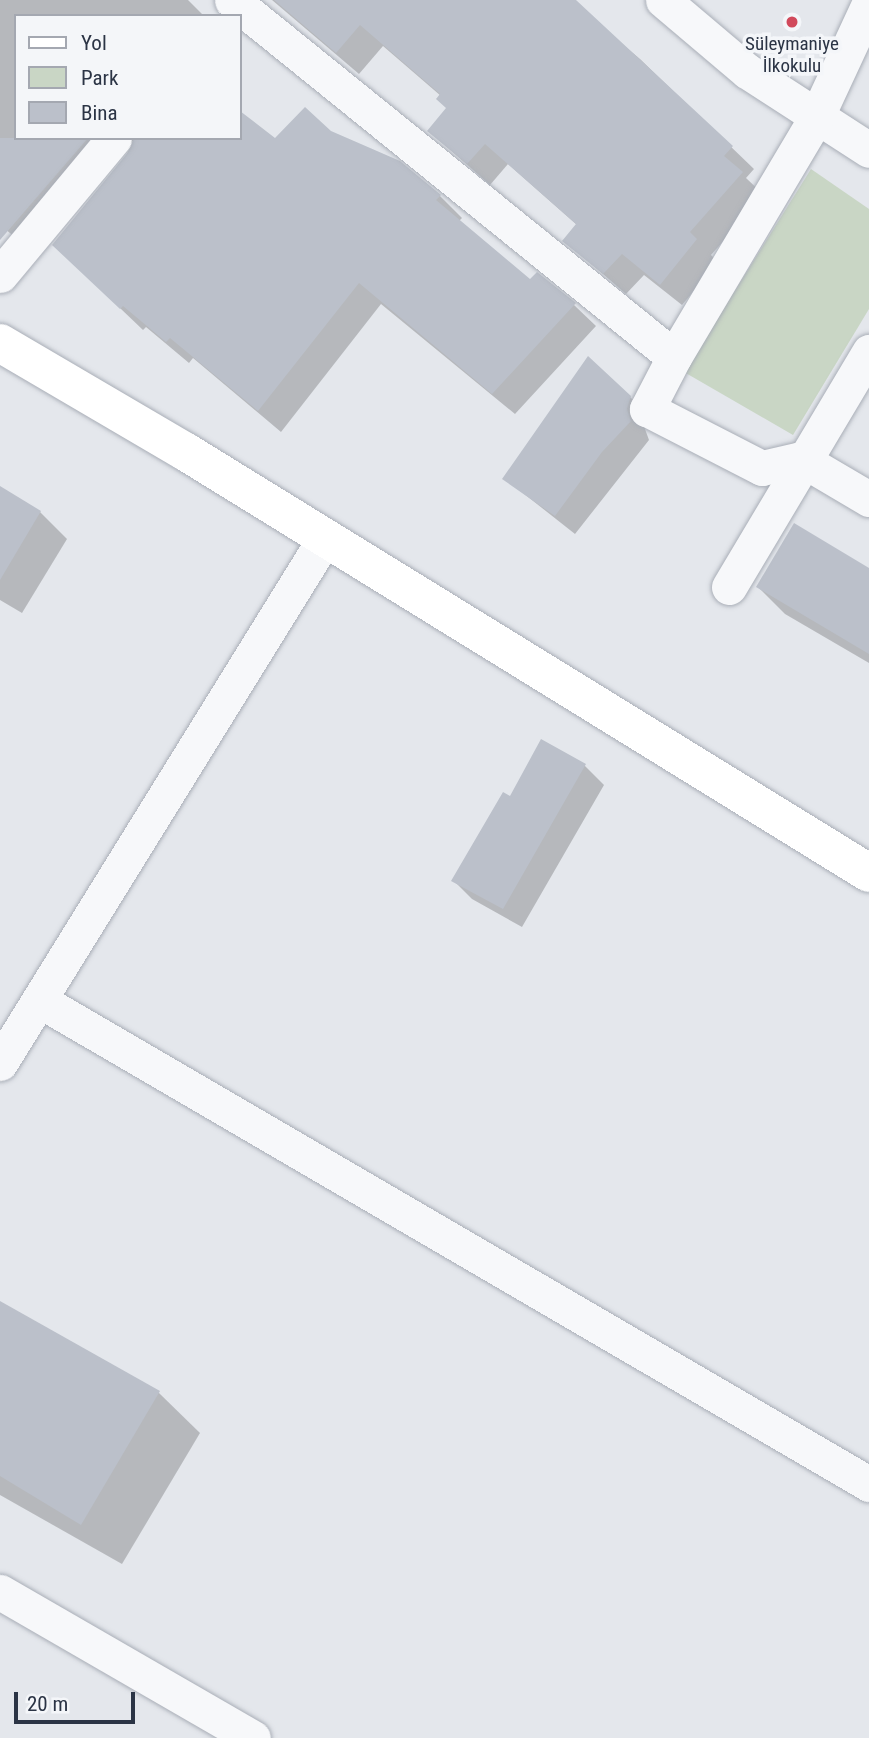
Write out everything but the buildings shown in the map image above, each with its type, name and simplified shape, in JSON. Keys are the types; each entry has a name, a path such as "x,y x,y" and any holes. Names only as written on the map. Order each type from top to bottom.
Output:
{"street":[{"path":"218,14 231,0 674,356"},
{"path":"663,0 747,71 869,150"},
{"path":"869,4 817,116 674,356 647,409 762,468 802,459 869,499"},
{"path":"0,275 112,140"},
{"path":"0,343 325,538 869,873"},
{"path":"729,587 802,459 869,352"},
{"path":"0,1063 325,538"},
{"path":"39,1000 869,1484"},
{"path":"0,1592 253,1738"}],"green space":[{"path":"811,169 869,209 869,309 793,435 684,372"}],"place":[{"name":"Süleymaniye İlkokulu","path":"792,22"}]}
